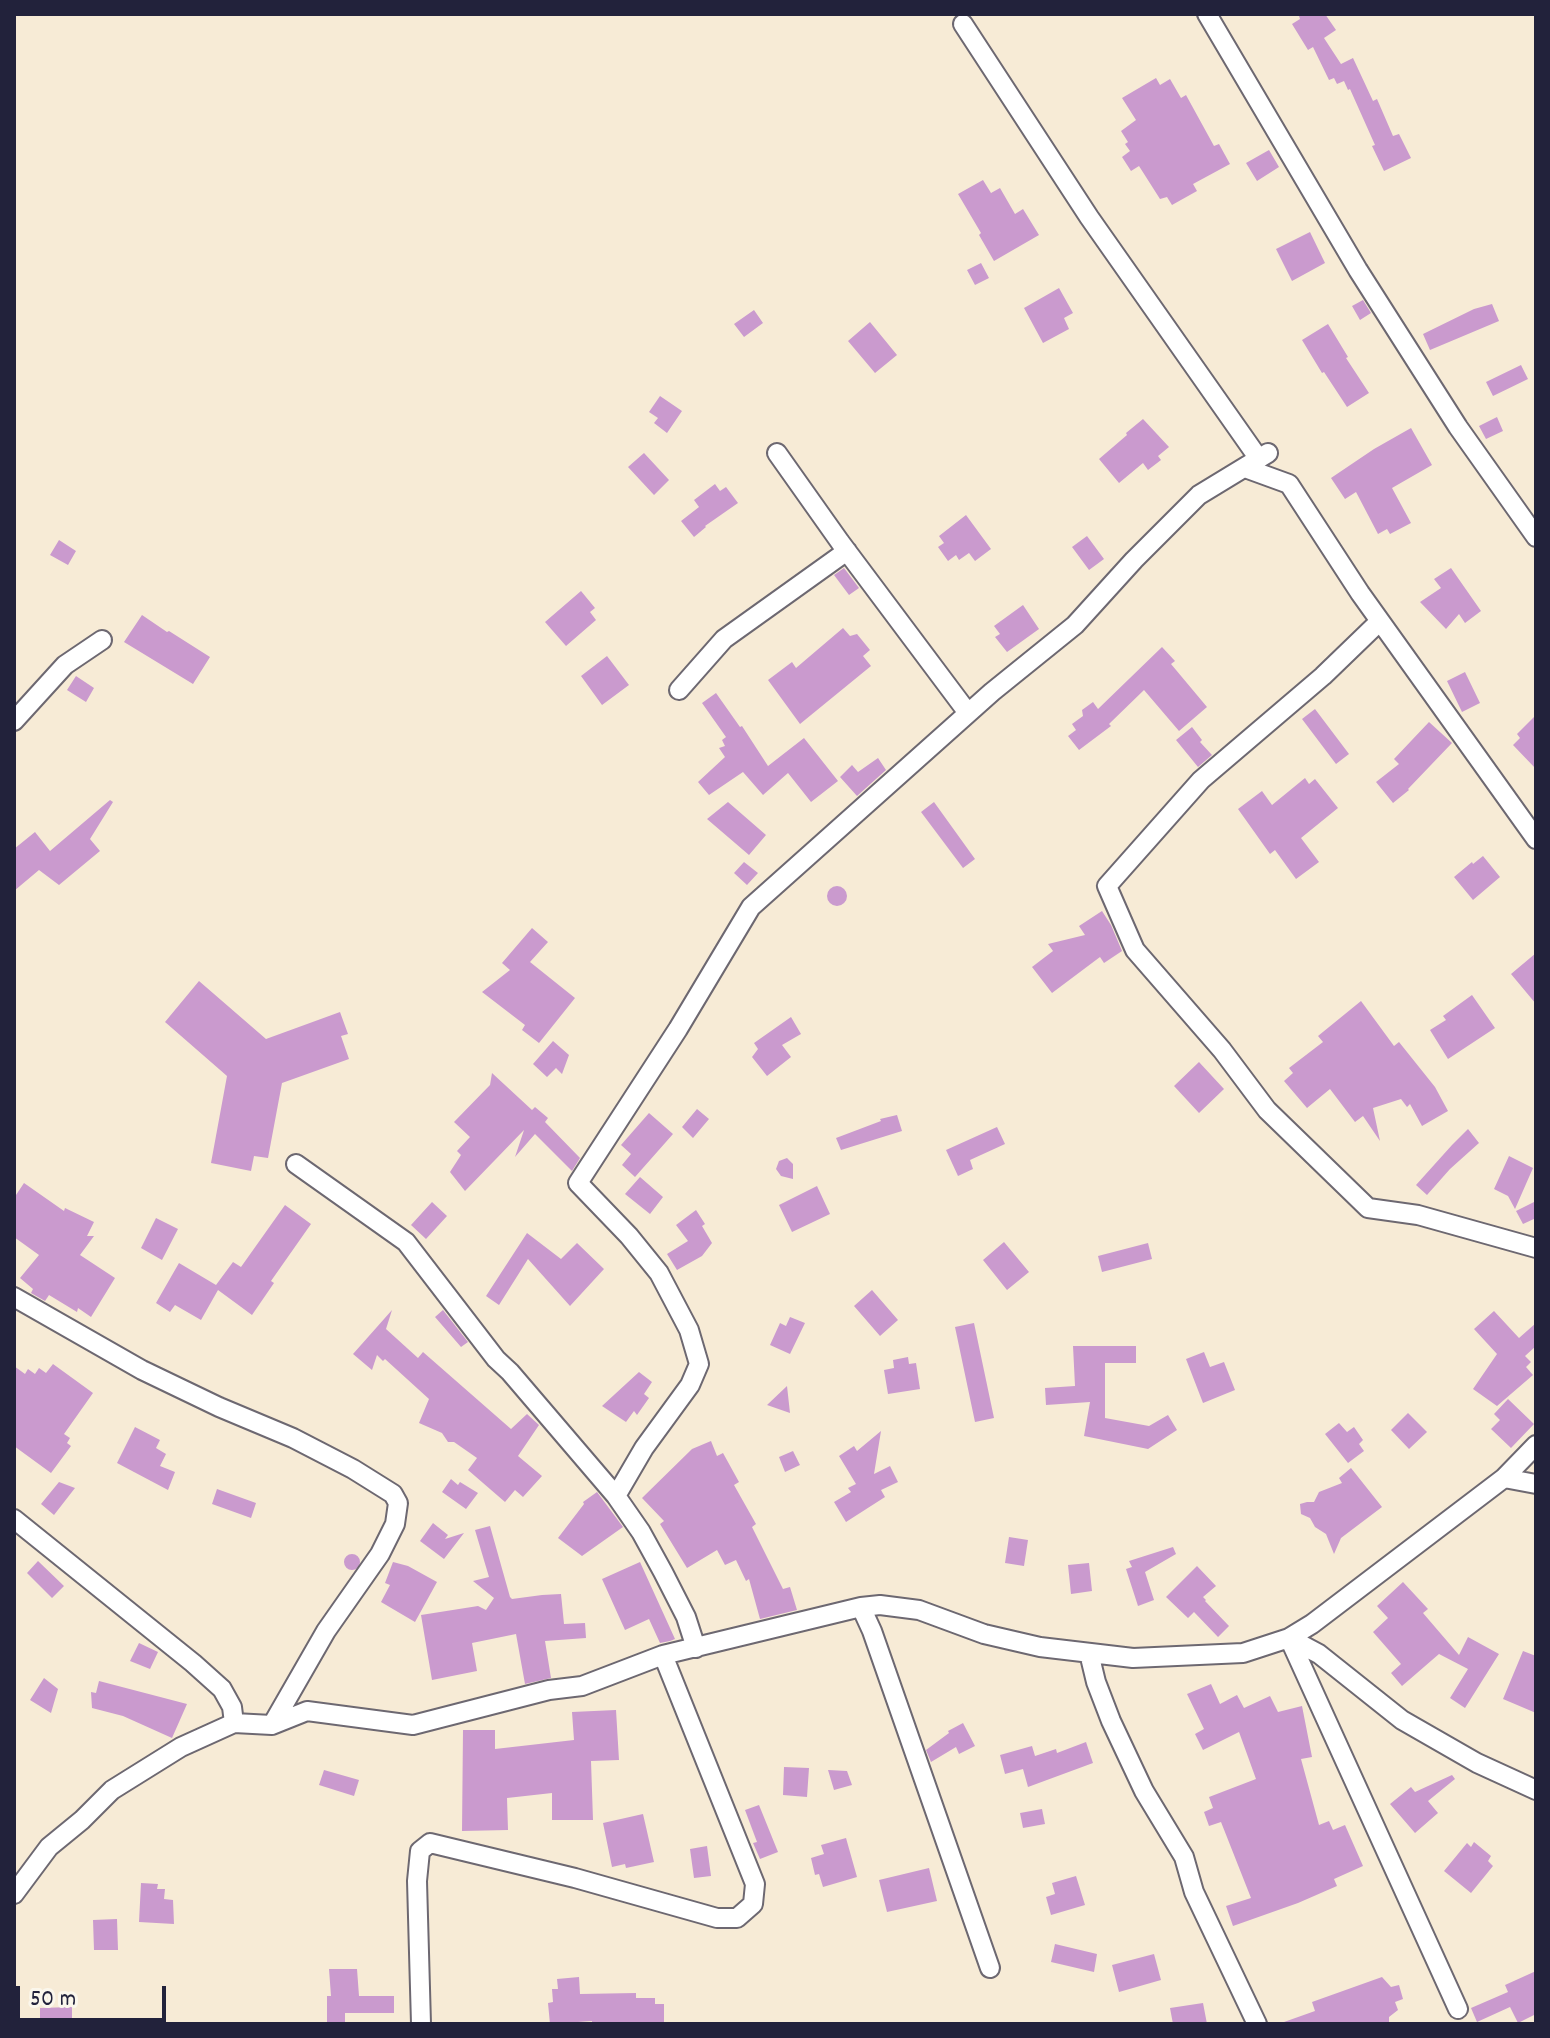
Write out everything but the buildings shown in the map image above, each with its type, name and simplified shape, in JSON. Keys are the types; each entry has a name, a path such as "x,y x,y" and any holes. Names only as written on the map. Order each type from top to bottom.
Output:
{"street":[{"path":"1207,14 1365,282 1458,427 1536,537"},
{"path":"963,24 1089,217 1257,460 1289,484 1380,621 1536,839"},
{"path":"777,453 968,713"},
{"path":"616,1496 644,1448 690,1385 698,1369 699,1358 689,1330 659,1273 629,1236 578,1183 678,1029 751,907 968,713 1075,625 1199,495 1257,460"},
{"path":"679,690 724,639 847,551"},
{"path":"1380,621 1323,676 1201,780 1107,886 1135,950 1222,1050 1267,1110 1368,1208 1418,1215 1536,1248"},
{"path":"14,721 65,665 102,640"},
{"path":"296,1164 406,1242 496,1359 616,1496 663,1572 686,1617 696,1648"},
{"path":"14,1297 142,1370 304,1444 393,1494 398,1503 395,1524 380,1554 326,1631 272,1725"},
{"path":"14,1894 49,1847 112,1790 181,1747 234,1723 272,1725 307,1711 413,1725 549,1690 582,1686 663,1655 880,1605 919,1610 984,1634 1040,1647 1133,1658 1243,1653 1289,1638 1312,1624 1504,1478 1536,1445"},
{"path":"1504,1478 1536,1484"},
{"path":"14,1519 222,1689 232,1707 234,1723"},
{"path":"861,1607 990,1968"},
{"path":"1312,1624 1319,1654"},
{"path":"1289,1638 1319,1654 1402,1720 1477,1763 1536,1790"},
{"path":"1289,1638 1458,2009"},
{"path":"1089,1653 1111,1721 1144,1791 1184,1857 1194,1892 1257,2024"},
{"path":"421,2024 417,1881 420,1851 430,1843 575,1878 717,1918 737,1918 753,1904 755,1884 663,1655"}]}
